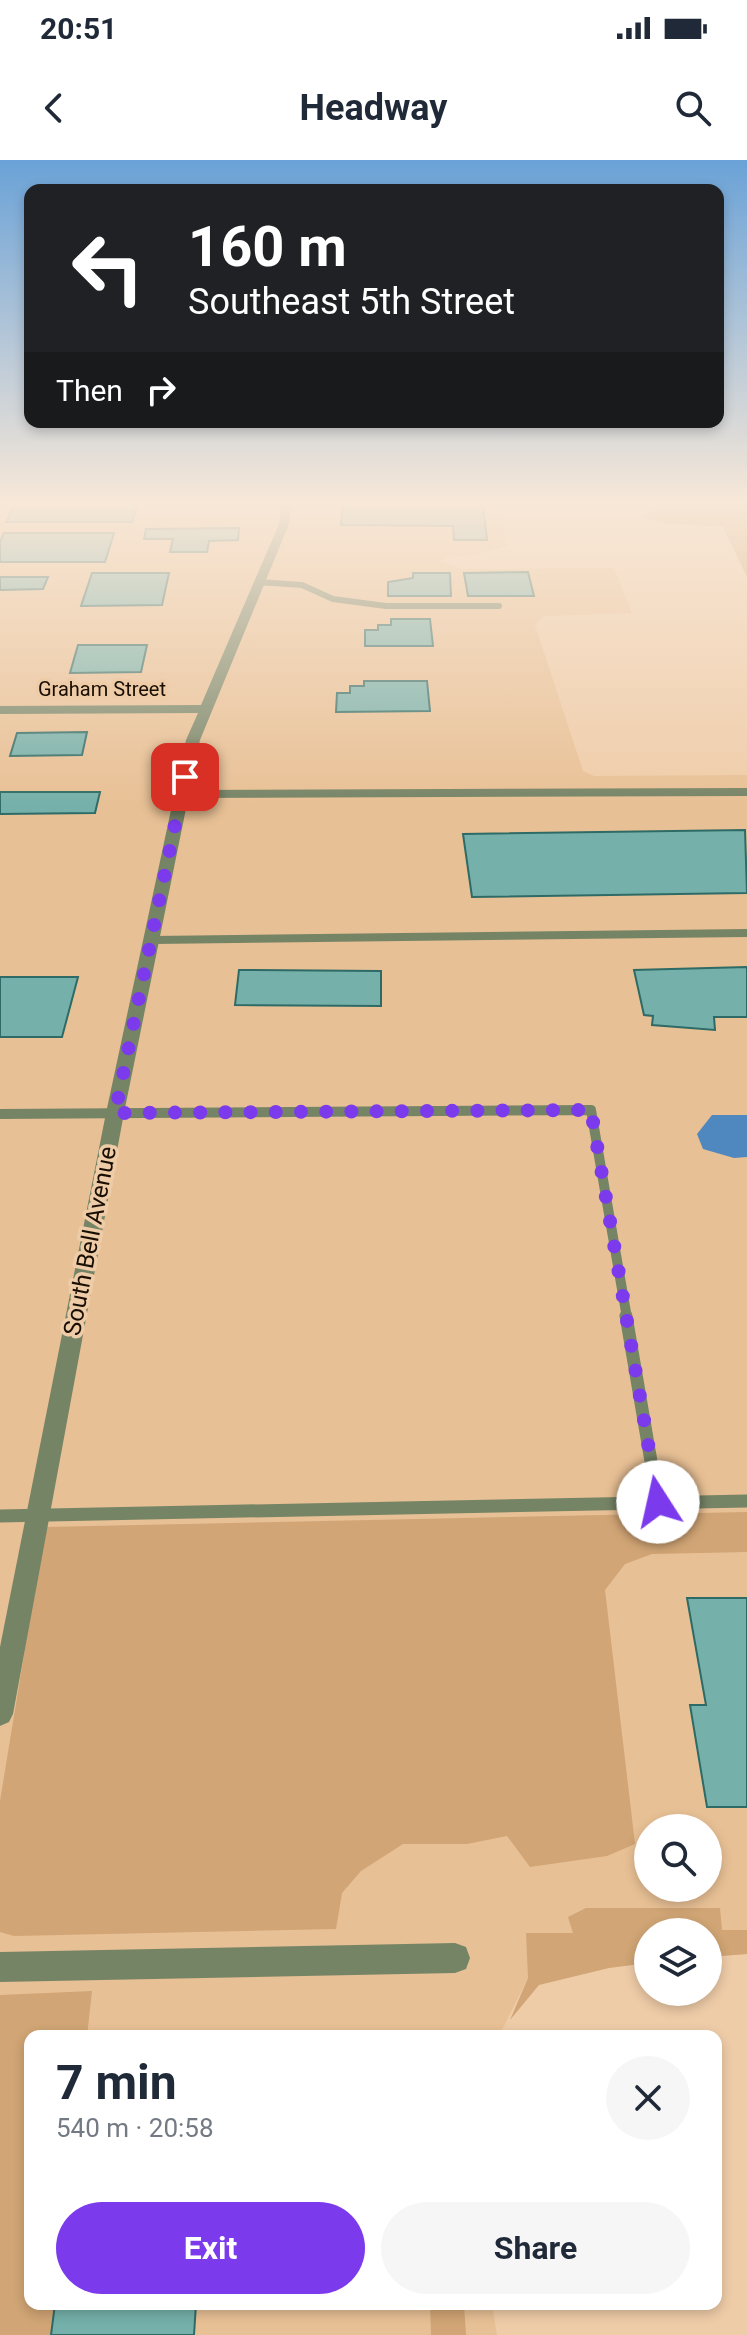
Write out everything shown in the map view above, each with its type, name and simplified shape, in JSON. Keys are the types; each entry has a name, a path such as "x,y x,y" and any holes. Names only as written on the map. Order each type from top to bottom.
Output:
{"street":[{"name":"South Bell Avenue","path":"0,1714 115,1113 193,740 249,602"},
{"name":"Graham Street","path":"0,710 205,709"},
{"path":"0,1967 455,1958"}],"lane":[{"path":"360,602 386,606 499,606"},
{"path":"182,794 747,792"},
{"path":"153,940 747,933"},
{"path":"0,1114 591,1110 658,1502"},
{"path":"0,1516 747,1501"}],"shaded area":[{"path":"0,602 628,602 632,613 544,616 535,625 583,771 594,776 747,775 747,1954 722,1956 722,1918 634,1918 634,1965 528,1978 501,2030 24,2030 24,2310 493,2310 497,2335 0,2335"},
{"path":"747,1512 747,1552 652,1554 625,1564 605,1590 634,1844 607,1856 530,1867 507,1836 467,1844 403,1844 361,1871 342,1893 336,1929 14,1936 0,1932 0,1801 45,1527"},
{"path":"586,1908 720,1908 721,1918 634,1918 634,1965 539,1985 510,2020 528,1978 526,1933 573,1933 568,1917"},
{"path":"722,1930 747,1930 747,1954 722,1956"},
{"path":"92,1991 88,2030 24,2030 24,2310 54,2310 51,2335 0,2335 0,1995"},
{"path":"430,2310 464,2310 466,2335 431,2335"}],"water":[{"path":"712,1115 747,1115 747,1157 734,1158 703,1149 697,1134"}],"building":[{"path":"82,602 163,602 162,605 81,606"},
{"path":"391,619 430,619 433,646 365,646 365,630 378,630 378,625 391,625"},
{"path":"78,645 147,645 141,672 70,673"},
{"path":"364,681 427,681 430,711 336,712 337,693 350,693 350,686 364,686"},
{"path":"87,732 82,755 10,756 17,733"},
{"path":"0,792 100,792 95,813 0,814"},
{"path":"745,830 747,893 472,897 463,834"},
{"path":"747,967 747,1017 714,1017 715,1030 652,1025 653,1016 644,1015 634,970"},
{"path":"239,970 381,971 381,1006 235,1005"},
{"path":"0,977 78,977 62,1037 0,1037"},
{"path":"687,1598 747,1598 747,1807 707,1807 690,1705 706,1705"},
{"path":"54,2310 196,2310 194,2335 51,2335"}],"route":[{"path":"185,777 115,1113 591,1110 658,1502"}]}
